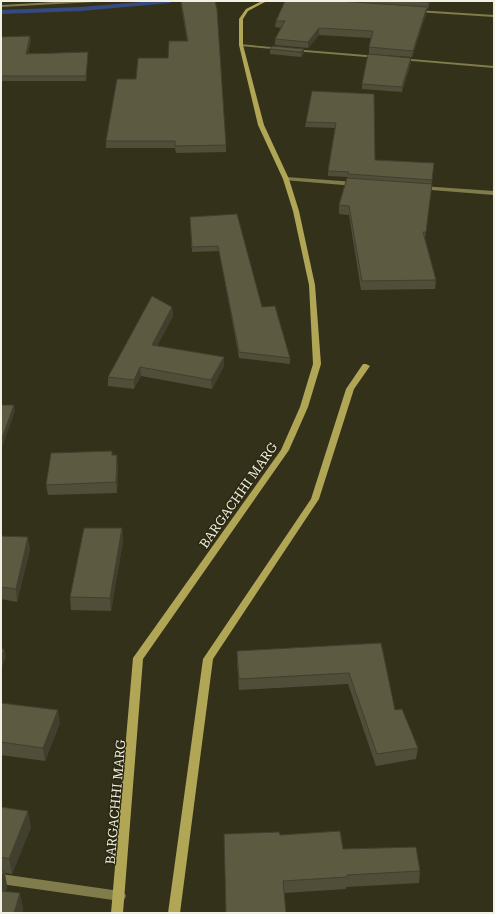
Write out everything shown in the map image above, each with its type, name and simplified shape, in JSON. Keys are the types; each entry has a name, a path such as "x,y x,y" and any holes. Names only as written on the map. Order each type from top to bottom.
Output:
{"street":[{"path":"1,6 38,2 95,1"},
{"name":"BARGACHHI MARG","path":"118,913 138,658 285,450 304,408 317,364 312,285 296,211 286,179 261,125 241,45 241,19 247,10 265,1"},
{"path":"409,10 494,16"},
{"path":"241,45 383,57"},
{"path":"399,59 494,67"},
{"path":"286,179 363,184"},
{"path":"417,188 494,192"},
{"path":"174,913 208,659 315,499 350,389 366,366"},
{"path":"1,880 120,896"}],"building":[{"path":"181,1 215,1 217,9 226,145 175,146 175,141 106,141 117,79 136,79 138,58 168,58 169,41 188,41"},
{"path":"285,1 338,1 427,7 413,51 369,47 373,31 319,28 308,42 275,39 285,21 276,21"},
{"path":"407,1 429,1 428,2"},
{"path":"30,36 26,54 88,52 86,76 1,76 1,37"},
{"path":"272,46 304,49 301,52 270,49"},
{"path":"368,54 411,58 402,87 362,84"},
{"path":"312,91 374,94 375,160 434,163 432,180 348,174 349,172 328,171 336,123 306,122"},
{"path":"347,178 432,184 426,232 423,232 436,280 362,281 349,206 339,205"},
{"path":"237,214 262,307 275,306 290,358 239,352 218,246 192,247 190,217"},
{"path":"152,296 172,307 152,345 224,357 211,380 140,367 134,380 108,377"},
{"path":"1,405 14,405 1,441"},
{"path":"112,451 112,455 117,455 116,482 46,485 51,453"},
{"path":"84,528 122,528 110,598 70,597"},
{"path":"1,536 28,537 16,589 1,587"},
{"path":"381,643 395,710 402,709 418,748 377,754 349,673 239,679 237,651"},
{"path":"1,649 4,649 1,660"},
{"path":"1,703 58,710 43,748 1,742"},
{"path":"1,807 28,811 9,859 1,857"},
{"path":"340,831 343,849 416,847 420,871 347,875 347,877 283,881 286,913 226,913 224,834 279,832 280,835"},
{"path":"1,870 4,871 1,879"},
{"path":"1,891 20,893 14,913 1,913"}],"waterway":[{"path":"1,12 81,9 170,1"}]}
